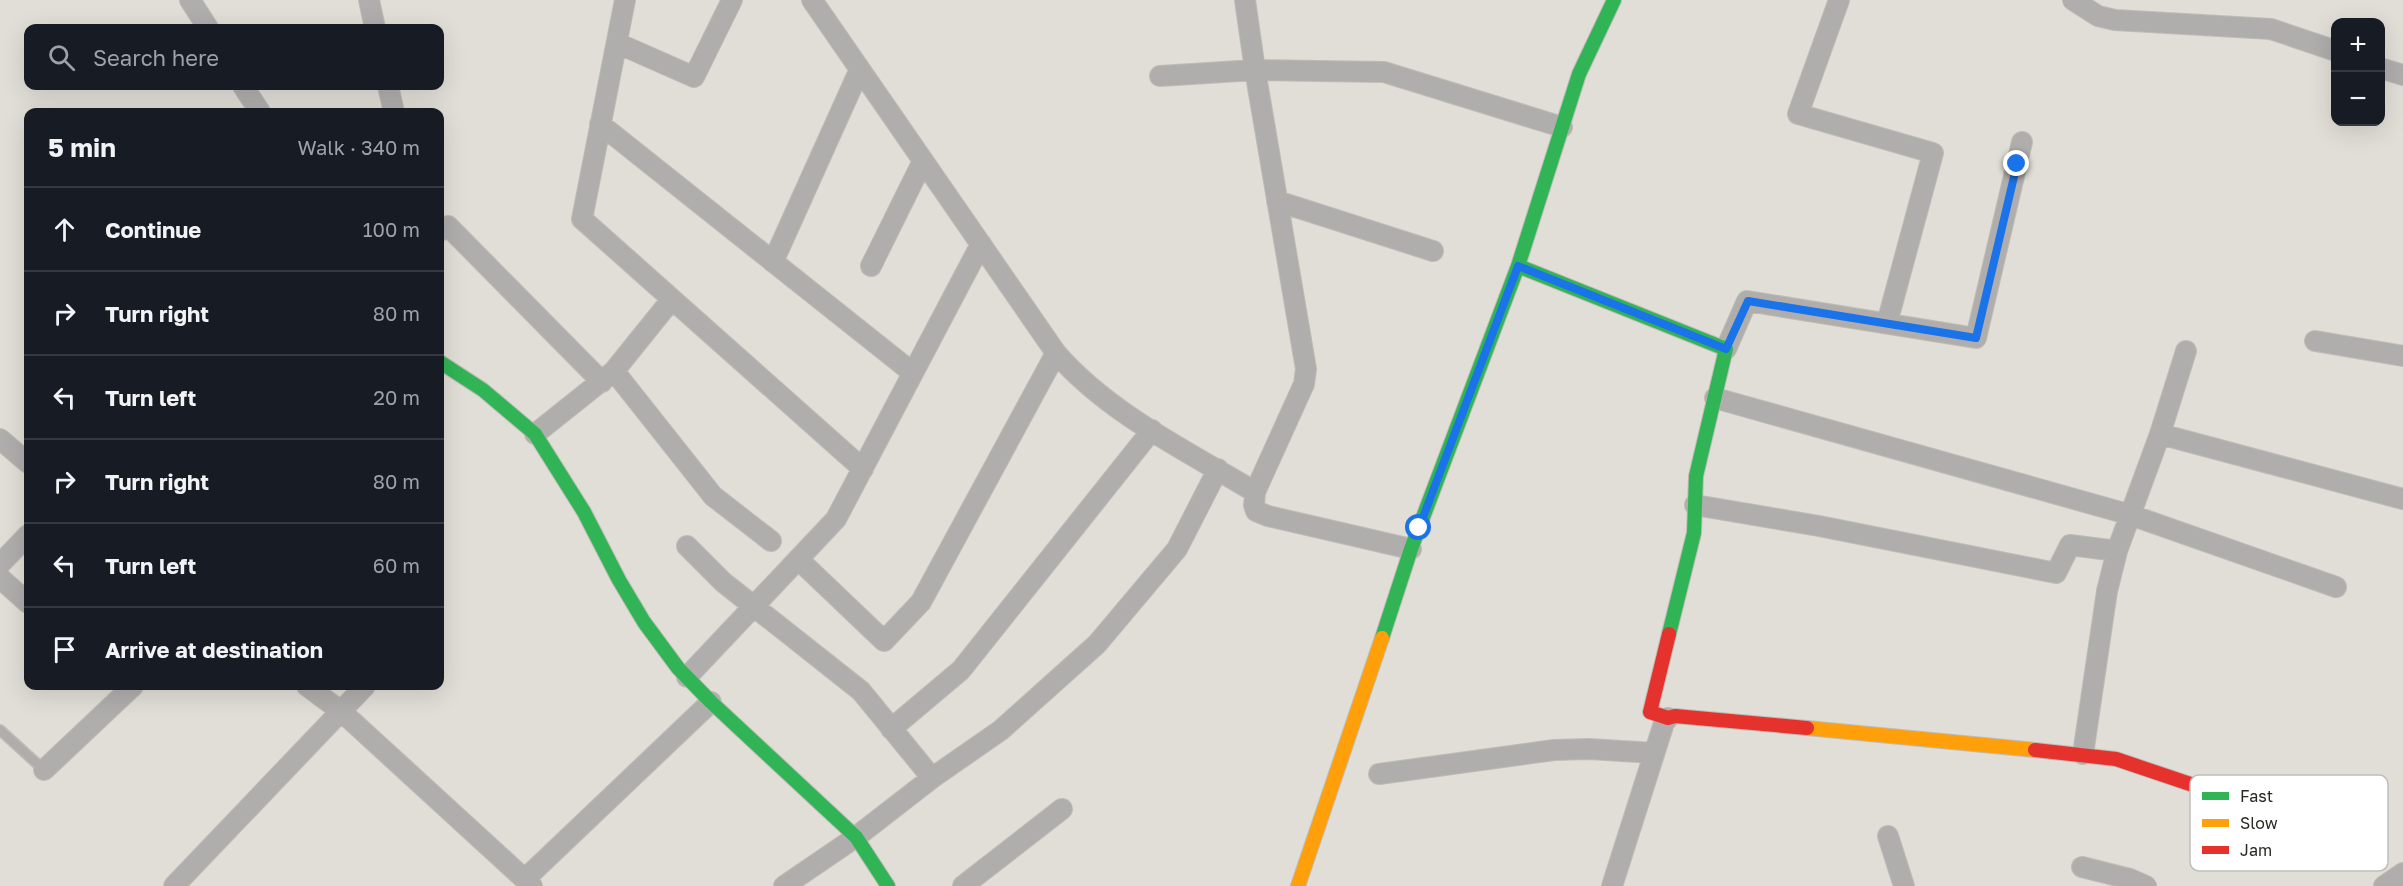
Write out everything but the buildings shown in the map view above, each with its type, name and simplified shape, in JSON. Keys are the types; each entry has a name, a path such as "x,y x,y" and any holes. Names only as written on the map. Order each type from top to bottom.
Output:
{"street":[{"path":"190,0 205,24"},
{"path":"369,0 374,24"},
{"path":"626,0 582,219 863,469"},
{"path":"617,43 694,78 732,0"},
{"path":"812,0 1056,353 1076,376 1152,430 1256,492"},
{"path":"1245,0 1306,369 1304,384 1256,492 1254,505 1256,511 1262,514 1411,549"},
{"path":"1298,886 1352,732 1411,549 1518,266 1579,74 1614,0"},
{"path":"1839,0 1798,114 1933,153 1887,323"},
{"path":"2073,0 2098,16 2115,20 2260,27 2289,34 2331,49"},
{"path":"773,262 860,69"},
{"path":"1160,76 1255,70 1384,72 1562,127"},
{"path":"2385,70 2403,75"},
{"path":"246,90 257,108"},
{"path":"389,90 393,108"},
{"path":"600,124 913,373"},
{"path":"2022,142 1976,338 1748,301 1726,349 1714,398 1696,476 1694,533 1650,712 1668,717 2083,754 2116,759 2190,784"},
{"path":"871,266 923,160"},
{"path":"1277,201 1433,251"},
{"path":"444,228 448,226 608,376 713,496 771,541"},
{"path":"687,677 836,519 981,244"},
{"path":"1518,266 1726,349"},
{"path":"535,434 608,376 672,299"},
{"path":"2315,341 2403,356"},
{"path":"2083,754 2108,591 2117,551 2160,434 2186,351"},
{"path":"798,559 884,641 921,602 1056,353"},
{"path":"444,365 483,390 517,416 535,434 584,512 619,580 644,622 678,668 711,702 856,837 888,886"},
{"path":"1714,398 2130,516 2336,587"},
{"path":"891,729 961,670 1152,430"},
{"path":"2160,434 2403,499"},
{"path":"0,439 24,460"},
{"path":"784,886 856,837 932,778 1000,730 1097,644 1178,549 1218,469"},
{"path":"1695,505 1819,526 2056,573 2070,545 2117,551"},
{"path":"0,564 24,539"},
{"path":"687,546 723,582 861,691 932,778"},
{"path":"0,578 24,599"},
{"path":"45,770 124,690"},
{"path":"312,690 342,712 529,882 711,702"},
{"path":"174,886 361,690"},
{"path":"1612,886 1654,753 1668,717"},
{"path":"1379,774 1554,750 1589,749 1654,753"},
{"path":"963,886 1062,809"},
{"path":"1888,837 1905,886"},
{"path":"2082,867 2130,879 2146,886"},
{"path":"2384,886 2403,873"}],"lane":[{"path":"0,730 45,770"}],"traffic: fast":[{"path":"1382,638 1411,549 1518,266 1579,74 1614,0"},
{"path":"1518,266 1726,349 1696,476 1694,533 1669,634"},
{"path":"444,365 483,390 535,434 584,512 619,580 644,622 678,668 711,702 856,837 888,886"}],"traffic: slow":[{"path":"1298,886 1382,638"},
{"path":"1807,728 2035,750"}],"traffic: jam":[{"path":"1669,634 1650,712 1668,718 1675,716 1807,728"},
{"path":"2035,750 2116,759 2190,784"}],"route":[{"path":"1419,528 1518,266 1726,349 1748,301 1976,338 2017,164"}]}
